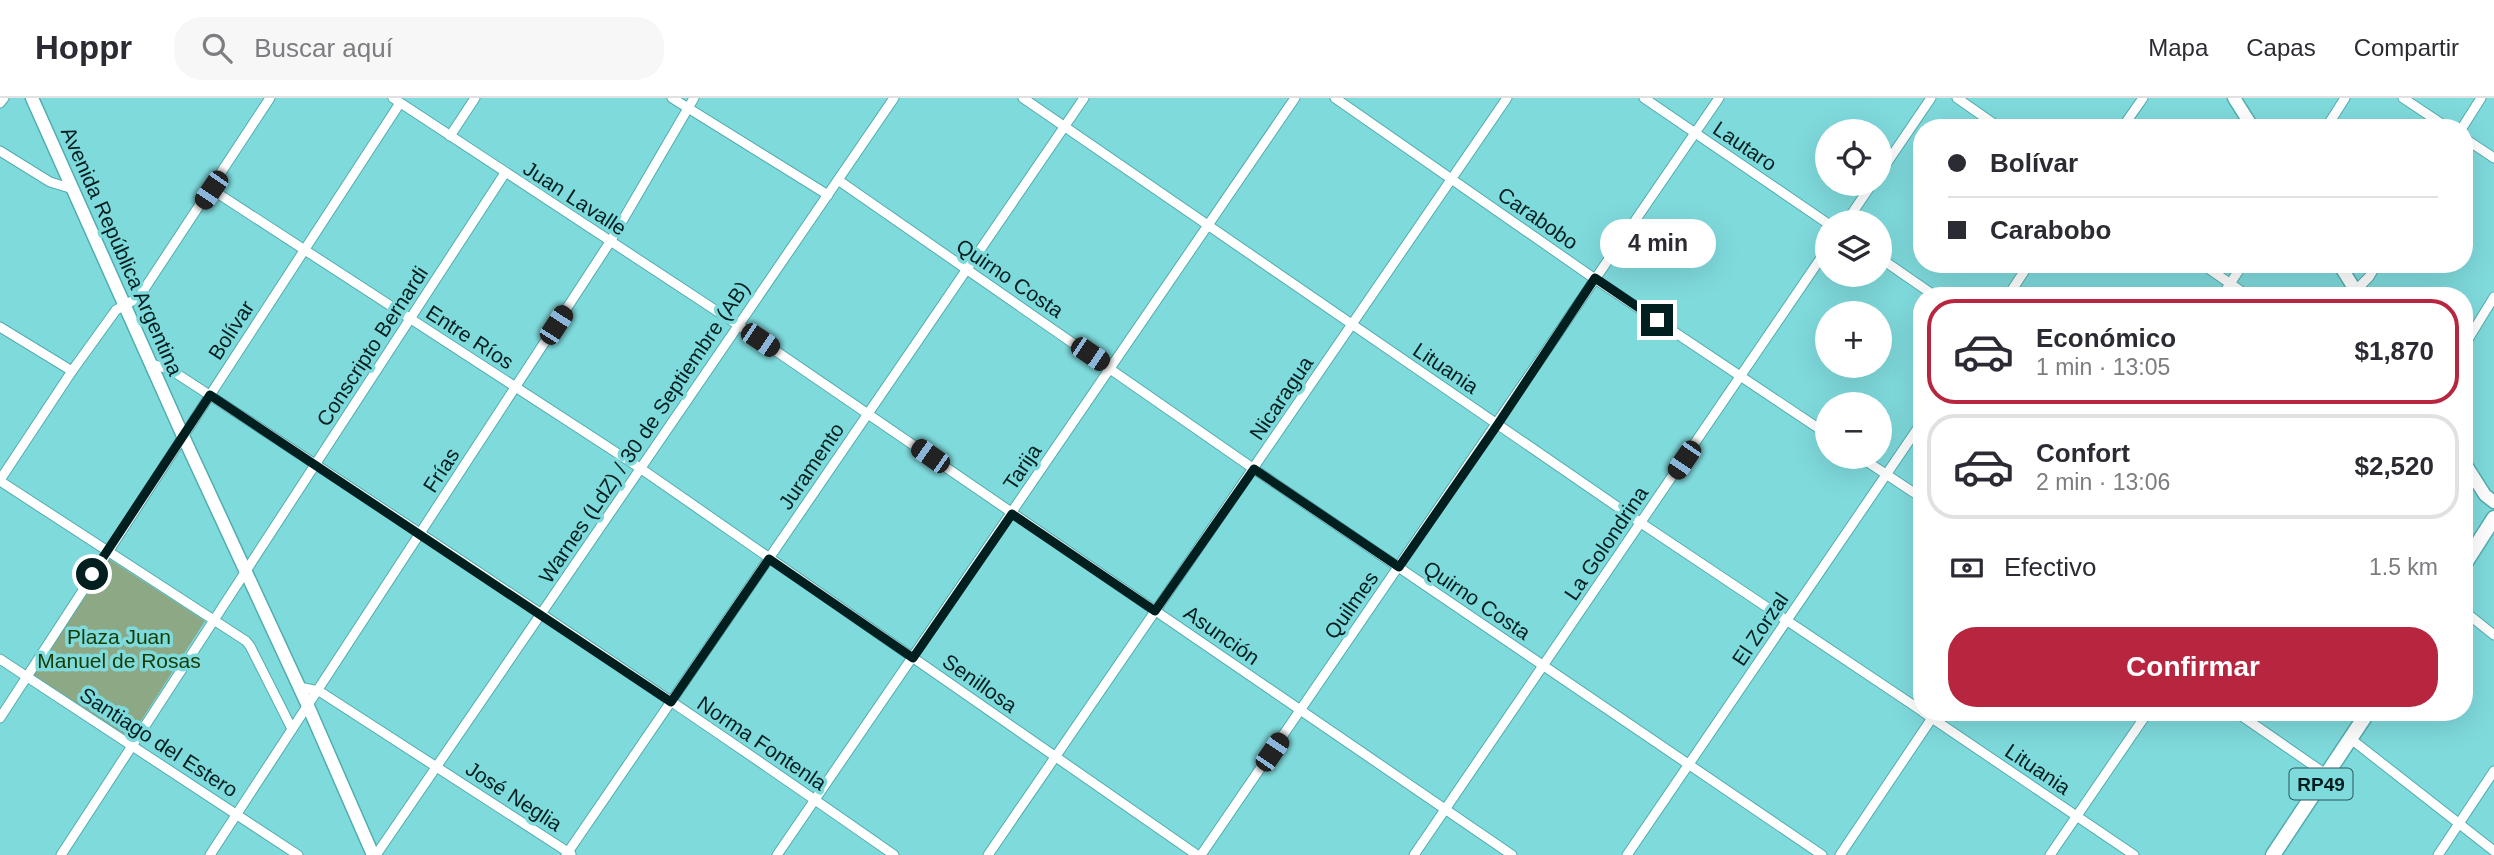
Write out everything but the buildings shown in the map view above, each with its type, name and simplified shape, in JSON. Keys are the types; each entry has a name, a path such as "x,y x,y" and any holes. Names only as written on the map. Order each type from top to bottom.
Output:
{"main road":[{"name":"Avenida República Argentina","path":"32,98 375,855"},
{"path":"2234,98 2247,119"},
{"path":"2473,477 2484,495 2494,502"},
{"path":"2473,551 2494,518"},
{"name":"RP49","path":"2273,855 2362,721"}],"street":[{"path":"0,103 4,98"},
{"path":"270,98 139,297 116,310 0,480 250,646 292,729"},
{"path":"450,136 475,98"},
{"path":"672,98 828,195"},
{"name":"Frías","path":"210,855 610,242 694,98"},
{"name":"Warnes (LdZ) / 30 de Septiembre (AB)","path":"375,855 894,98"},
{"name":"Lituania","path":"1023,98 1641,523 1913,706"},
{"name":"Juramento","path":"569,854 1084,98"},
{"name":"Tarija","path":"777,855 1294,98"},
{"name":"Carabobo","path":"1335,98 1815,426"},
{"name":"Nicaragua","path":"988,855 1507,98"},
{"name":"Lautaro","path":"1644,98 1815,215"},
{"name":"Quilmes","path":"1199,855 1498,424 1719,98"},
{"path":"1917,119 1931,98"},
{"path":"1957,98 1987,119"},
{"path":"2128,119 2143,98"},
{"path":"2332,119 2345,98"},
{"path":"2403,98 2434,119"},
{"path":"2468,119 2482,98"},
{"name":"Juan Lavalle","path":"397,100 738,325"},
{"name":"Bolívar","path":"0,718 305,249 397,100"},
{"path":"1892,155 1913,124"},
{"path":"2473,144 2494,158"},
{"path":"0,151 50,182 73,189"},
{"name":"Conscripto Bernardi","path":"61,855 505,173"},
{"name":"Quirno Costa","path":"838,180 1254,469 1822,855"},
{"name":"Entre Ríos","path":"211,190 640,468"},
{"path":"1892,266 1922,287"},
{"name":"La Golondrina","path":"1414,855 1815,267"},
{"path":"2215,273 2236,287"},
{"path":"2228,287 2237,273"},
{"path":"2473,332 2494,298"},
{"name":"Asunción","path":"738,325 1512,855"},
{"path":"0,327 72,371"},
{"name":"Norma Fontenla","path":"152,365 171,370 421,534 894,855"},
{"name":"El Zorzal","path":"1627,855 1913,435"},
{"name":"Senillosa","path":"640,468 1199,855"},
{"path":"1878,469 1913,492"},
{"path":"2473,618 2494,635"},
{"name":"Santiago del Estero","path":"0,659 298,855"},
{"path":"299,687 318,691"},
{"name":"José Neglia","path":"318,691 569,854"},
{"path":"1840,855 1930,721"},
{"name":"Lituania","path":"1942,721 2134,855"},
{"path":"2050,855 2142,721"},
{"path":"2249,721 2327,775"},
{"path":"2351,739 2494,851"},
{"path":"2438,855 2494,771"}],"green space":[{"name":"Plaza Juan Manuel de Rosas","path":"109,559 205,621 130,738 33,675"}],"route":[{"path":"92,574 210,395 671,702 769,559 913,658 1012,514 1155,611 1254,469 1399,567 1595,278 1657,320"}]}
